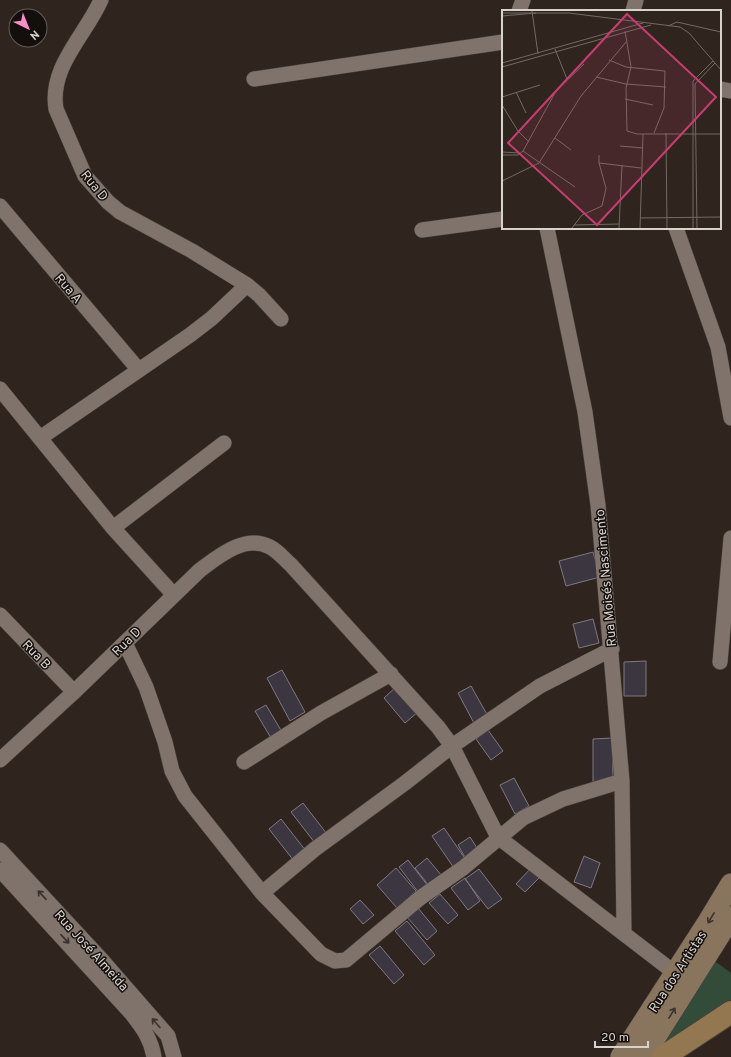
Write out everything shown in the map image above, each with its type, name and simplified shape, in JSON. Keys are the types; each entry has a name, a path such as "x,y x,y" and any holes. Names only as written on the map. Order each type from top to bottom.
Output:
{"main road":[{"path":"663,1057 731,1012"}],"street":[{"name":"Rua D","path":"101,0 95,13 61,67 54,97 56,109 85,176 108,202 120,212 192,251 247,285 259,295 281,319"},
{"path":"519,10 523,0"},
{"path":"254,79 502,42"},
{"path":"721,89 731,91"},
{"name":"Rua A","path":"0,206 138,369"},
{"path":"422,230 502,219"},
{"name":"Rua Moisés Nascimento","path":"547,229 585,412 598,505 612,649 622,781 624,933"},
{"path":"676,229 718,347 731,418"},
{"path":"40,438 212,318 247,285"},
{"path":"0,389 113,528 173,594"},
{"path":"113,528 224,443"},
{"path":"720,662 731,538"},
{"name":"Rua D","path":"0,760 74,692 173,594 200,570 220,555 249,542 263,544 277,552 391,674"},
{"name":"Rua B","path":"0,615 74,692"},
{"path":"125,643 146,687 165,742 168,760 185,796 262,893 321,954 328,959 340,962 346,960 420,898 463,868 498,837 523,818 545,807 580,793 622,781"},
{"path":"262,893 315,849 405,783 452,746 540,686 612,649"},
{"path":"244,762 321,713 391,674 438,727 452,746 498,837 675,973"},
{"name":"Rua José Almeida","path":"0,850 100,958 168,1036 174,1057"},
{"name":"Rua José Almeida","path":"0,870 132,1014 145,1031 152,1045 154,1057"},
{"name":"Rua dos Artistas","path":"621,1057 731,884"},
{"path":"643,1057 731,917"}],"green space":[{"path":"709,957 731,973 731,1005 645,1057"}],"building":[{"path":"593,552 600,577 566,586 559,561"},
{"path":"593,619 599,643 579,648 573,624"},
{"path":"646,661 646,696 624,696 624,662"},
{"path":"282,670 305,712 290,721 267,678"},
{"path":"397,686 419,711 405,723 384,698"},
{"path":"471,686 489,718 475,725 458,693"},
{"path":"266,705 282,732 271,738 255,711"},
{"path":"488,730 503,751 491,760 476,739"},
{"path":"612,738 613,781 593,782 593,739"},
{"path":"514,778 529,806 515,814 500,785"},
{"path":"303,803 327,834 315,843 291,812"},
{"path":"281,819 306,851 294,861 269,829"},
{"path":"444,828 466,860 454,868 432,836"},
{"path":"470,837 479,851 466,859 458,845"},
{"path":"584,856 600,863 591,888 574,882"},
{"path":"427,858 442,876 429,886 415,868"},
{"path":"408,860 428,886 419,893 399,867"},
{"path":"533,866 542,875 525,892 516,884"},
{"path":"396,868 416,891 397,908 377,885"},
{"path":"479,869 502,899 488,909 465,879"},
{"path":"465,878 480,901 468,910 451,888"},
{"path":"440,894 458,915 448,924 429,903"},
{"path":"360,900 374,915 363,924 350,909"},
{"path":"418,908 437,931 427,940 407,917"},
{"path":"407,921 435,955 424,965 395,931"},
{"path":"380,946 404,975 394,984 369,955"}]}
